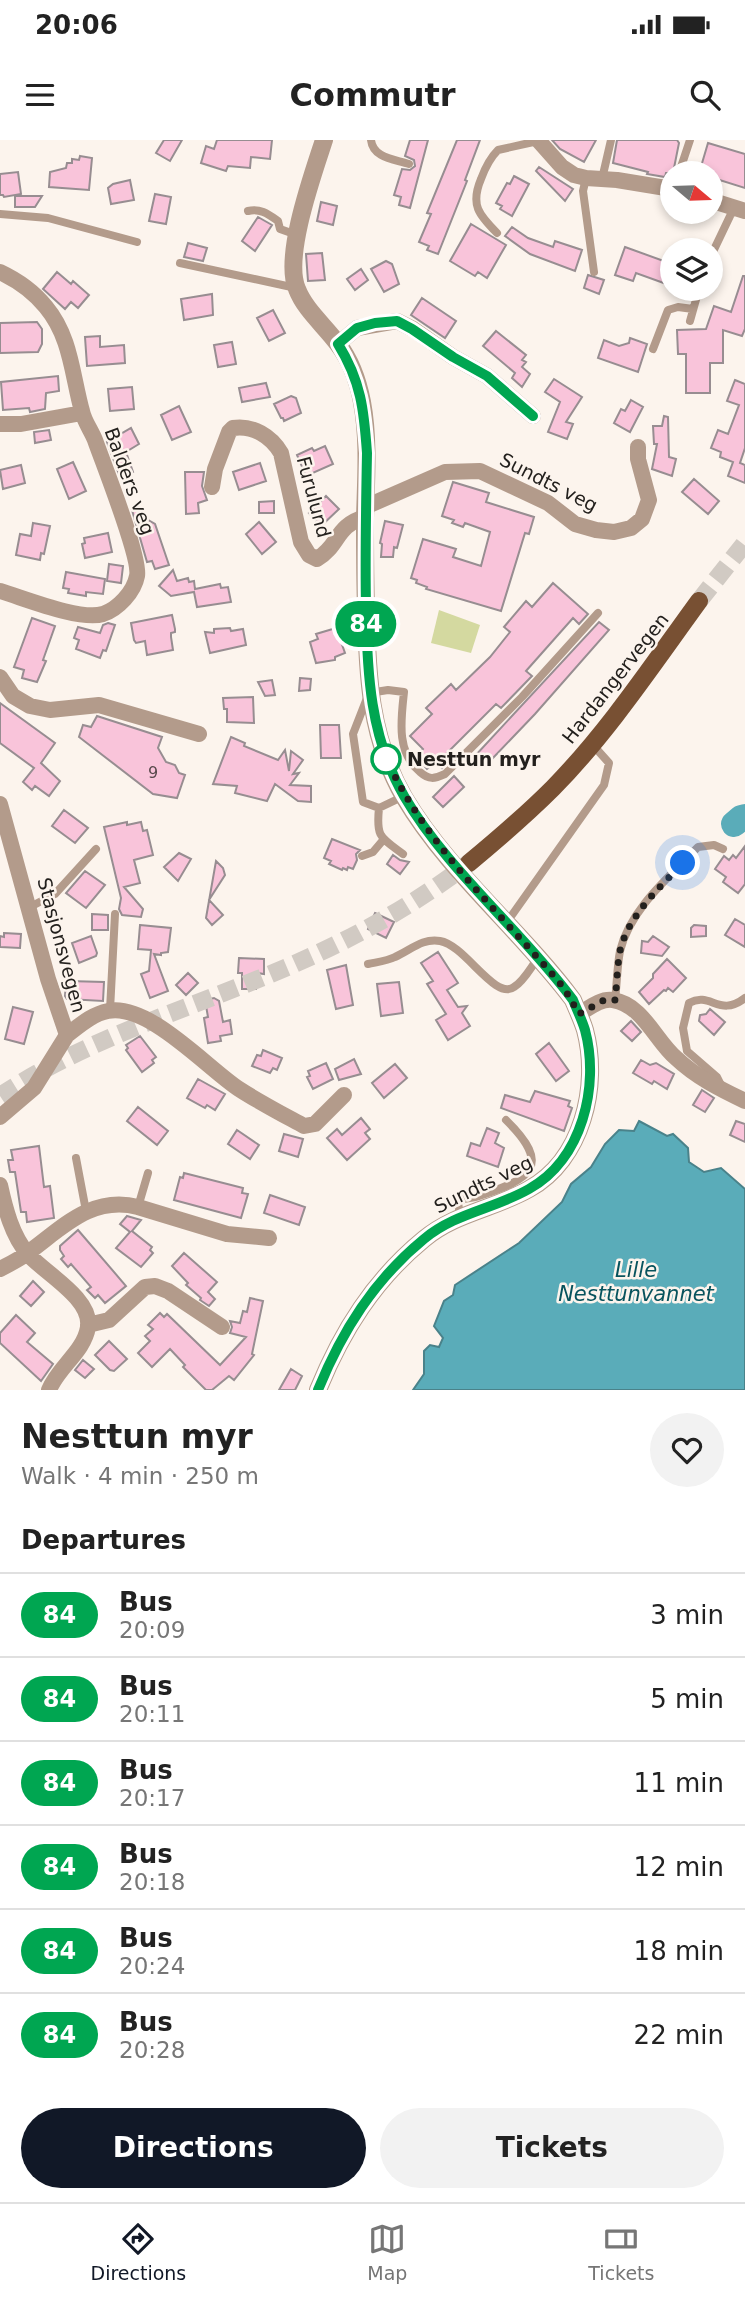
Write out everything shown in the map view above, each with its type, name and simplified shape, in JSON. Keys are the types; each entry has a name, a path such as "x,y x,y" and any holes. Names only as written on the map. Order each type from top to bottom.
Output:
{"main road":[{"name":"Hardangervegen","path":"469,863 510,829 592,744 699,601"}],"street":[{"path":"296,288 293,264 297,234 324,140"},
{"path":"538,141 562,167 574,175 660,187"},
{"path":"723,204 742,210"},
{"name":"Balders veg","path":"0,272 16,280 46,307 64,337 82,413 94,438 137,565 137,576 132,590 116,608 103,614 76,614 0,591"},
{"name":"Sundts veg","path":"296,288 338,344 357,379 362,402 367,453 366,654 369,693 383,751 404,796 434,839 573,1000 585,1028 590,1066 586,1107 580,1128 571,1147 546,1178 529,1189 460,1216 424,1239 396,1264 368,1296 346,1329 318,1390"},
{"path":"338,344 357,328 397,321 487,376 533,416"},
{"path":"0,424 21,424 82,413"},
{"name":"Furulund","path":"212,486 215,469 229,432 233,428 245,426 275,443 281,453 301,542 309,555 317,559 326,554 344,526 365,512"},
{"name":"Sundts veg","path":"365,512 445,472 480,471 548,503 575,524 596,530 631,528 642,519 649,500 638,459 638,447"},
{"path":"0,677 13,696 30,706 50,710 99,705 199,734"},
{"name":"Stasjonsvegen","path":"0,804 67,1035 34,1088 0,1117"},
{"path":"579,1014 606,999 615,1000 637,1012 674,1057 690,1070 745,1101"},
{"path":"67,1035 92,1017 110,1010 130,1013 168,1031 237,1088 304,1126 315,1124 344,1095"},
{"path":"0,1185 10,1220 27,1254 73,1294 81,1305 88,1325 79,1348 49,1390"},
{"path":"0,1269 27,1254 86,1211 123,1204 227,1234 269,1238"},
{"path":"88,1325 108,1320 145,1287 155,1286 168,1291 222,1327"}],"lane":[{"path":"371,140 377,154 409,164"},
{"path":"594,272 583,191 594,179 611,140"},
{"path":"683,161 690,140"},
{"path":"497,233 484,219 475,202 486,167 498,150 538,141"},
{"path":"248,211 256,209 268,214 278,221 280,229 297,234"},
{"path":"720,238 731,214 742,210"},
{"path":"0,214 48,218 137,242"},
{"path":"180,263 296,288"},
{"path":"690,321 695,301"},
{"path":"653,349 668,310 678,307 693,309"},
{"path":"369,693 388,690 404,692 401,726 403,747 413,766 427,777 435,779 445,774 522,697 598,613"},
{"name":"Sundts veg","path":"369,693 353,734 363,802 379,808"},
{"path":"512,915 604,785 609,763 592,744"},
{"path":"403,854 384,839 377,827 379,808 404,796"},
{"path":"362,856 373,852 384,839"},
{"path":"615,1000 620,951 625,935 639,912 698,847 714,845 723,849"},
{"path":"30,907 55,894 96,849"},
{"path":"110,1010 115,914"},
{"path":"368,964 394,957 430,940 443,941 454,945 491,983 500,989 508,990 515,987 538,958"},
{"path":"722,1090 717,1077 687,1051 683,1028 685,1011 689,1003 698,999 726,1007 745,998"},
{"path":"460,1216 457,1208 462,1199 500,1189 521,1179 530,1169 533,1160 531,1149 506,1120"},
{"path":"76,1158 86,1211"},
{"path":"138,1207 148,1173"}],"green space":[{"path":"439,610 480,625 471,653 431,643"}],"water":[{"name":"Lille Nesttunvannet","path":"639,1121 667,1136 673,1134 688,1148 689,1162 704,1172 721,1168 745,1189 745,1390 413,1390 424,1374 424,1351 430,1345 439,1347 443,1338 434,1326 444,1301 453,1295 455,1285 519,1243 562,1202 571,1184 591,1167 605,1144 619,1130 634,1131"}],"building":[{"path":"164,140 182,140 170,161 156,153"},
{"path":"217,140 272,140 270,159 251,157 250,168 228,166 226,171 201,163 206,146 214,149"},
{"path":"410,140 428,140 410,208 399,205 401,197 394,195 402,169 410,170 415,166 414,160 405,156"},
{"path":"457,140 480,140 438,254 427,250 429,246 419,242 431,214 427,213"},
{"path":"552,140 596,140 584,162 560,149"},
{"path":"617,140 677,140 679,143 675,161 660,161 660,176 613,163"},
{"path":"708,143 745,154 745,188 723,181 723,161 703,161"},
{"path":"80,156 92,158 89,190 49,187 50,172 66,168 67,163 72,163 72,159 79,160"},
{"path":"539,167 573,189 565,201 536,171"},
{"path":"18,172 21,194 4,197 0,195 0,174"},
{"path":"514,176 529,184 512,216 500,209 502,206 496,203"},
{"path":"130,180 134,200 111,204 108,188"},
{"path":"155,194 171,197 166,224 149,221"},
{"path":"15,196 42,196 35,207 15,207"},
{"path":"321,202 337,206 333,225 317,221"},
{"path":"258,217 272,225 255,251 242,241"},
{"path":"471,224 506,245 487,278 478,272 475,276 450,261"},
{"path":"512,227 528,238 553,247 555,241 582,250 575,271 530,254 505,236"},
{"path":"188,243 207,248 203,261 184,257"},
{"path":"625,247 660,260 660,282 636,273 633,281 615,275"},
{"path":"322,253 325,280 308,281 306,254"},
{"path":"386,261 392,264 399,284 384,292 371,269"},
{"path":"361,269 368,280 355,290 347,279"},
{"path":"57,272 89,295 78,308 71,302 65,309 43,289"},
{"path":"588,275 604,280 599,294 584,288"},
{"path":"743,276 745,329 742,336 723,330 723,363 710,363 710,393 686,393 686,354 678,354 677,330 706,329 714,306 731,312"},
{"path":"212,294 213,315 184,320 181,299"},
{"path":"422,298 456,321 445,338 411,315"},
{"path":"273,310 285,333 269,341 257,318"},
{"path":"37,322 42,329 42,344 38,352 0,353 0,323"},
{"path":"496,331 526,355 522,360 526,362 522,367 530,374 522,387 512,378 515,373 483,346"},
{"path":"100,336 100,347 124,345 125,363 87,366 85,337"},
{"path":"630,338 647,344 638,372 598,358 604,340 619,346 629,343"},
{"path":"232,342 236,364 218,367 214,345"},
{"path":"58,376 59,391 46,393 45,409 30,412 29,408 3,410 1,382"},
{"path":"554,379 582,397 566,422 573,424 567,439 548,432 560,402 545,392"},
{"path":"735,380 745,384 745,448 740,463 745,465 745,483 728,476 733,462 720,457 721,452 711,448 718,430 728,434 739,405 727,401"},
{"path":"266,383 270,397 242,402 239,388"},
{"path":"132,387 134,409 110,411 108,389"},
{"path":"291,396 296,398 301,413 284,421 274,404"},
{"path":"631,400 643,407 630,432 614,423 621,409 625,411"},
{"path":"179,406 191,432 172,440 161,415"},
{"path":"664,416 668,417 669,457 676,459 672,476 652,469 657,444 654,444 653,426 662,426"},
{"path":"131,428 139,444 126,452 133,472 120,477 107,442"},
{"path":"49,430 51,440 35,443 34,432"},
{"path":"325,446 333,464 306,476 297,455"},
{"path":"73,462 86,491 69,499 57,469"},
{"path":"260,463 266,481 239,490 233,472"},
{"path":"21,465 25,483 3,489 0,470"},
{"path":"185,472 204,472 202,486 207,500 198,503 199,513 186,514"},
{"path":"694,479 719,501 708,514 682,492"},
{"path":"453,482 489,493 486,502 534,517 529,534 525,533 501,611 426,589 427,587 411,578 423,539 456,549 453,557 481,566 490,532 465,523 463,527 442,516"},
{"path":"326,496 339,509 321,526 309,513"},
{"path":"274,501 274,513 259,513 259,502"},
{"path":"132,510 142,512 143,517 155,524 169,565 155,569 152,561 147,562"},
{"path":"385,521 403,525 393,557 381,557 380,543"},
{"path":"259,522 276,542 262,554 246,534"},
{"path":"33,523 50,526 44,554 41,553 40,560 16,555 20,534 31,536"},
{"path":"108,533 112,552 85,558 82,544 85,543 84,538"},
{"path":"109,564 123,566 121,583 107,581"},
{"path":"173,570 177,581 188,578 189,582 194,581 195,589 220,584 221,588 228,587 231,602 197,607 194,592 171,596 159,586"},
{"path":"66,572 105,579 103,594 86,592 86,596 68,593 69,589 63,588"},
{"path":"553,583 588,614 579,624 573,618 526,671 532,676 501,708 496,704 446,754 451,759 442,768 436,762 427,769 416,757 423,749 410,736 432,714 426,708 451,684 456,690 490,657 510,632 504,627 526,601 532,607"},
{"path":"172,615 175,629 175,632 171,633 173,650 147,655 145,641 136,643 134,640 131,623"},
{"path":"32,618 55,626 43,660 46,661 37,682 22,678 24,670 14,667"},
{"path":"599,622 609,630 535,714 491,760 489,758 482,765 474,757"},
{"path":"103,625 115,625 106,651 103,650 100,658 76,649 79,640 74,638 78,627 100,633"},
{"path":"230,628 231,631 243,629 246,645 210,653 205,632 214,633 214,629"},
{"path":"336,628 345,653 335,657 335,660 316,663 310,642 318,639 316,634"},
{"path":"300,678 311,679 310,690 299,691"},
{"path":"272,680 275,695 265,696 258,682"},
{"path":"253,697 254,723 227,722 227,709 224,709 223,698"},
{"path":"0,703 55,743 41,763 60,781 49,796 35,786 32,790 23,782 34,768 0,743"},
{"path":"97,716 162,737 158,748 166,762 175,765 179,773 185,775 177,798 153,794 79,737 83,725 91,727"},
{"path":"320,725 339,725 341,758 321,758"},
{"path":"231,737 245,743 244,746 278,760 285,750 289,771 291,751 303,760 293,774 299,773 290,785 311,786 311,802 298,801 275,784 267,801 235,793 237,786 213,784"},
{"path":"454,776 464,787 443,807 433,797"},
{"path":"64,810 88,828 75,843 52,826"},
{"path":"127,822 127,825 141,822 143,831 147,830 153,855 134,860 140,883 124,887 143,909 141,917 122,915 119,909 121,898 104,827"},
{"path":"332,839 360,850 356,854 357,860 353,869 348,867 347,870 342,870 329,864 331,861 324,858"},
{"path":"745,846 745,884 738,893 723,882 726,877 715,869 724,856 729,860 733,855 736,858"},
{"path":"179,853 191,859 178,881 164,867"},
{"path":"393,855 409,862 400,874 387,864"},
{"path":"216,861 223,868 225,875 209,900"},
{"path":"85,871 105,885 86,908 66,893"},
{"path":"209,900 223,915 212,925 206,918"},
{"path":"375,913 394,922 386,938 368,929"},
{"path":"92,914 108,915 108,930 92,930"},
{"path":"735,919 745,925 745,947 725,935"},
{"path":"140,925 171,928 168,952 154,954 168,991 150,998 141,974 149,971 151,950 138,949"},
{"path":"694,925 706,926 706,936 691,937 691,928"},
{"path":"4,933 21,934 20,948 0,947 0,936 4,937"},
{"path":"91,936 96,956 79,963 72,943"},
{"path":"653,936 669,947 662,956 641,953 642,941 648,942"},
{"path":"438,952 458,983 447,990 458,1007 467,1006 462,1013 470,1026 448,1040 436,1020 446,1014 427,984 433,981 421,963"},
{"path":"239,958 264,959 264,974 257,973 256,989 242,989 242,973 238,973"},
{"path":"667,959 686,978 673,992 668,988 664,990 649,1004 639,992"},
{"path":"346,965 353,1005 336,1009 327,970"},
{"path":"188,973 198,983 186,995 176,985"},
{"path":"68,981 104,982 103,1001 67,999 65,996"},
{"path":"399,982 403,1013 381,1016 377,984"},
{"path":"214,998 219,1001 223,1022 230,1020 232,1034 220,1036 221,1041 208,1043 204,1018 208,1017 205,1000"},
{"path":"13,1007 33,1012 24,1044 5,1039"},
{"path":"710,1009 725,1022 714,1035 699,1021 700,1015 706,1014"},
{"path":"631,1021 641,1032 632,1041 621,1031"},
{"path":"140,1036 156,1057 152,1060 154,1063 142,1072 126,1050 126,1045"},
{"path":"549,1043 569,1071 556,1081 536,1054"},
{"path":"263,1050 282,1058 277,1070 273,1068 270,1073 252,1066 257,1055 261,1056"},
{"path":"354,1059 361,1074 339,1080 335,1069"},
{"path":"641,1060 650,1065 656,1063 674,1074 667,1089 633,1073"},
{"path":"326,1063 333,1079 313,1089 307,1077 310,1076 308,1071"},
{"path":"395,1064 407,1078 384,1098 372,1083"},
{"path":"198,1079 225,1094 215,1110 207,1105 205,1108 187,1098"},
{"path":"702,1090 714,1098 705,1112 693,1105"},
{"path":"535,1091 570,1101 568,1106 572,1108 564,1131 501,1108 505,1095 530,1102"},
{"path":"138,1107 168,1131 157,1145 127,1121"},
{"path":"361,1118 370,1129 365,1133 370,1139 347,1160 327,1138 337,1129 342,1135"},
{"path":"736,1121 745,1124 745,1142 730,1135"},
{"path":"487,1128 499,1133 495,1143 504,1148 498,1167 467,1156 471,1143 480,1146"},
{"path":"237,1130 259,1145 250,1159 228,1144"},
{"path":"284,1134 303,1139 298,1157 279,1151"},
{"path":"39,1146 44,1187 50,1186 54,1218 27,1222 26,1212 21,1212 15,1172 10,1172 8,1160 13,1160 11,1150"},
{"path":"184,1173 243,1188 242,1193 248,1194 241,1218 174,1200 180,1177 183,1178"},
{"path":"270,1195 305,1207 299,1225 264,1213"},
{"path":"127,1216 141,1220 132,1231 152,1247 150,1250 153,1253 141,1267 116,1248 130,1232 120,1224"},
{"path":"78,1230 126,1286 105,1303 98,1295 95,1298 87,1290 91,1287 71,1264 68,1267 61,1259 64,1256 60,1246"},
{"path":"184,1253 217,1282 208,1292 215,1299 209,1306 186,1285 188,1283 172,1266"},
{"path":"33,1281 44,1292 31,1306 20,1296"},
{"path":"250,1298 263,1301 252,1354 254,1355 234,1380 229,1376 212,1390 206,1390 183,1367 185,1365 170,1349 152,1367 138,1353 150,1341 145,1336 153,1329 148,1325 160,1313 164,1317 167,1314 220,1365 246,1337 230,1333 230,1321 240,1323 243,1311 247,1312"},
{"path":"16,1315 35,1333 27,1342 53,1364 41,1381 0,1343 0,1333"},
{"path":"109,1341 127,1359 114,1371 95,1355"},
{"path":"83,1360 94,1369 85,1378 75,1370"},
{"path":"291,1369 302,1376 295,1390 279,1390"}],"waterway":[{"path":"734,824 745,817"}],"tunnel":[{"path":"699,601 745,543"},
{"path":"0,1096 94,1045 316,954 395,913 469,863"}],"bus line":[{"name":"84","path":"318,1390 346,1329 368,1296 396,1264 442,1226 460,1216 529,1189 546,1178 559,1164 580,1128 589,1089 590,1066 585,1028 573,1000 434,839 404,796 383,751 369,693 366,654 365,422 357,379 338,344 357,328 397,321 487,376 533,416"}],"place":[{"name":"Nesttun myr","path":"386,759"}],"route":[{"path":"386,759 383,751 393,775 418,818 564,988 579,1014 606,999 615,1000 620,951 625,935 639,912 683,863"}]}
